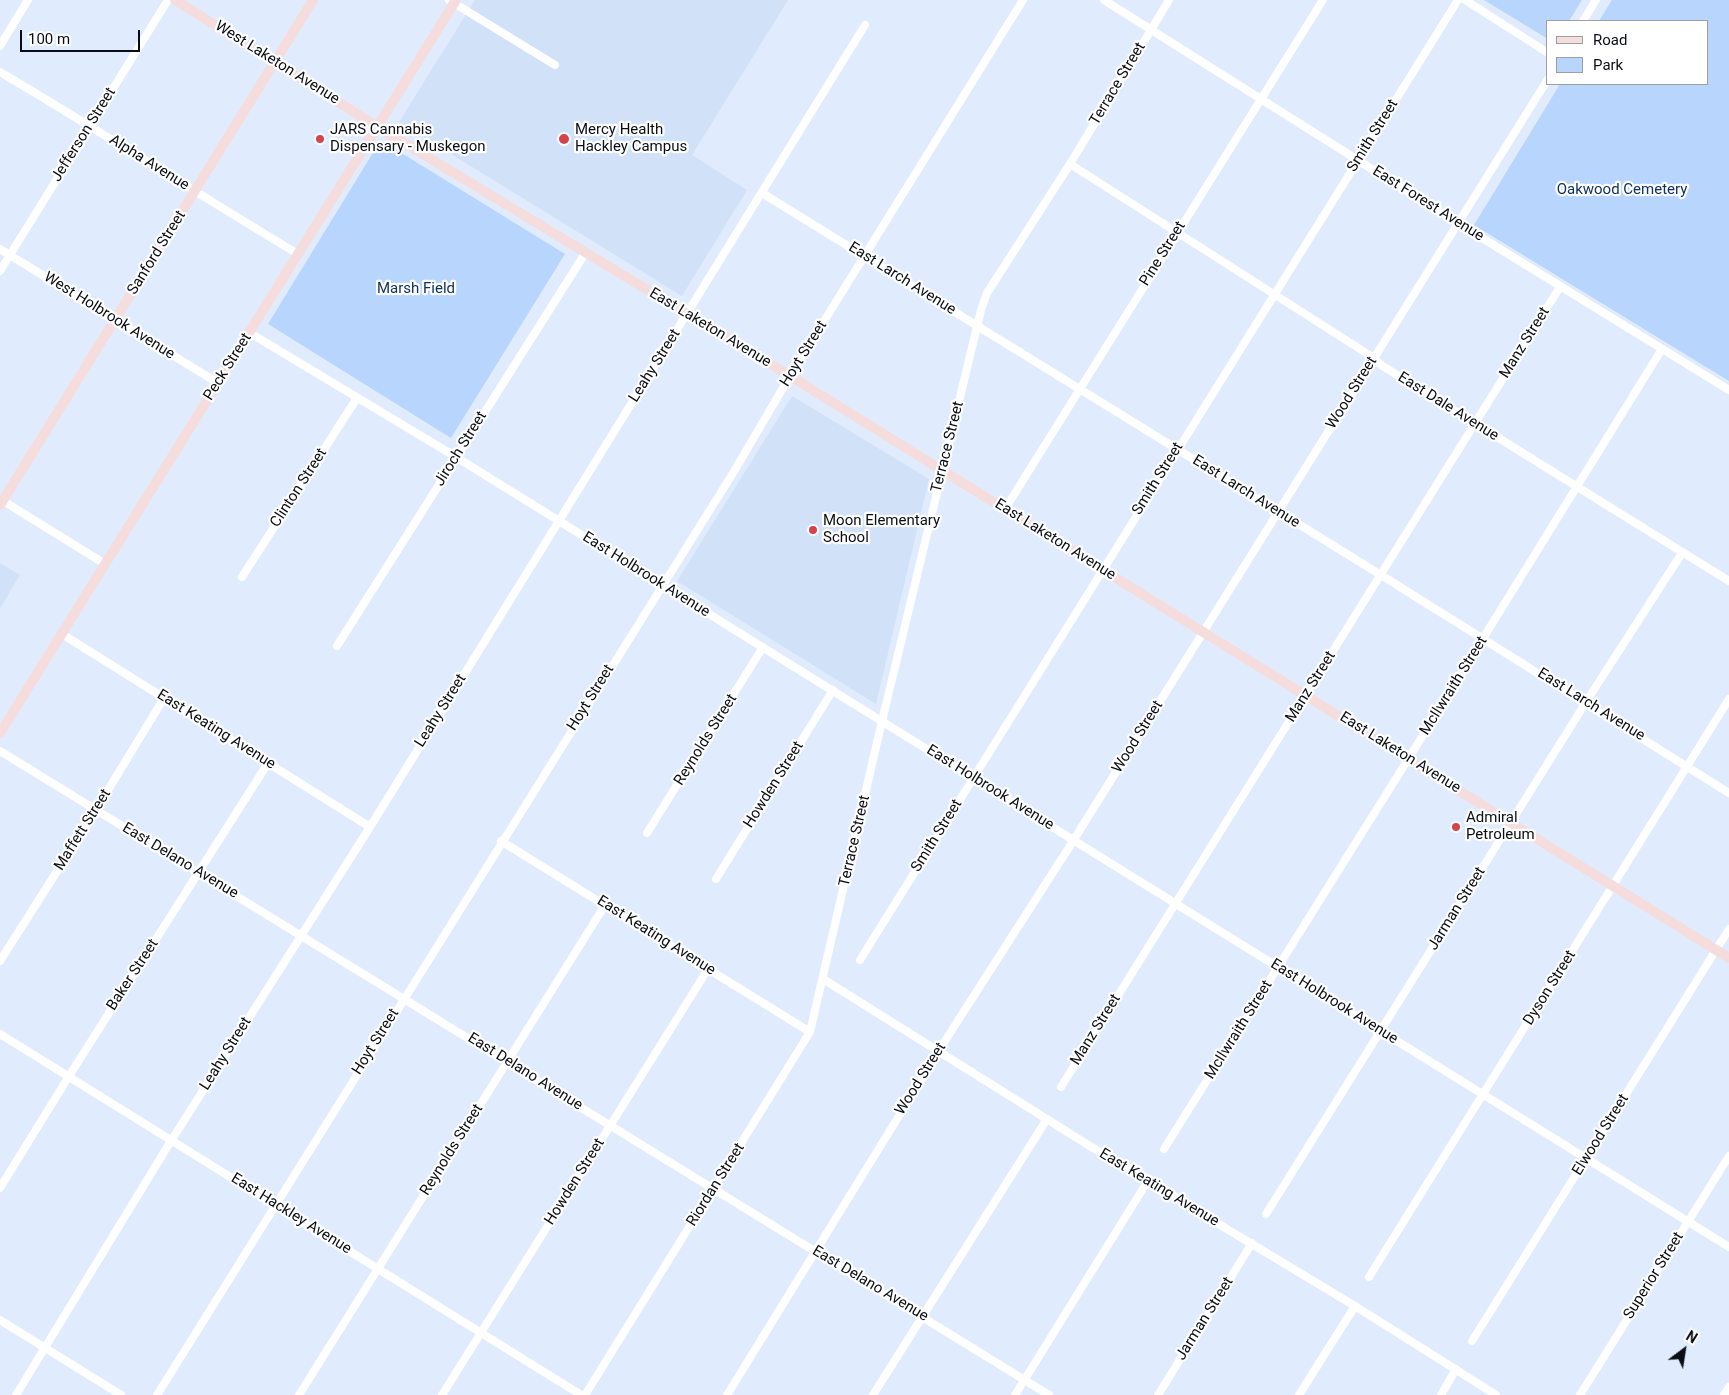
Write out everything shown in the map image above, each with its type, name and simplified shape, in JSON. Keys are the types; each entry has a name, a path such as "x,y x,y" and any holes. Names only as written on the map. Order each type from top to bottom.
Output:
{"main road":[{"name":"West Laketon Avenue","path":"175,0 378,127"},
{"name":"Sanford Street","path":"1,501 313,0"},
{"name":"Peck Street","path":"0,734 378,127 453,1"},
{"name":"East Laketon Avenue","path":"378,127 790,376 1729,958"}],"street":[{"path":"0,46 28,0"},
{"name":"Jefferson Street","path":"0,272 168,0"},
{"name":"Hoyt Street","path":"157,1395 501,841 733,473 790,376 1023,0"},
{"name":"East Forest Avenue","path":"1104,0 1457,223 1729,390"},
{"name":"Terrace Street","path":"826,966 882,721 977,325 987,293 1070,164 1169,0"},
{"name":"Pine Street","path":"1005,509 1323,0"},
{"name":"Smith Street","path":"860,960 1458,0"},
{"path":"1464,0 1546,52"},
{"path":"1584,20 1596,0"},
{"path":"453,1 555,65"},
{"name":"Leahy Street","path":"16,1395 172,1140 370,827 866,25"},
{"name":"Alpha Avenue","path":"0,72 90,125 195,192 298,254"},
{"name":"Wood Street","path":"727,1395 939,1051 1073,840 1546,82"},
{"name":"East Dale Avenue","path":"1070,164 1374,358 1381,366 1729,581"},
{"name":"East Larch Avenue","path":"762,194 1278,511 1729,793"},
{"name":"West Holbrook Avenue","path":"0,249 218,383"},
{"name":"Jiroch Street","path":"337,646 586,252"},
{"name":"Manz Street","path":"1061,1087 1476,424 1560,286"},
{"name":"East Holbrook Avenue","path":"250,333 456,457 661,586 833,690 1729,1246"},
{"name":"McIlwraith Street","path":"1164,1150 1662,349"},
{"name":"Clinton Street","path":"242,577 357,398"},
{"path":"1,501 106,564"},
{"name":"Jarman Street","path":"1266,1214 1586,702 1682,553"},
{"name":"East Keating Avenue","path":"62,634 370,827"},
{"name":"Reynolds Street","path":"647,833 763,647"},
{"name":"Howden Street","path":"716,879 833,690"},
{"name":"Maffett Street","path":"0,961 96,810 164,698"},
{"name":"Dyson Street","path":"1369,1277 1729,699"},
{"name":"East Delano Avenue","path":"0,751 404,997 1049,1395"},
{"name":"Baker Street","path":"0,1188 268,763"},
{"name":"East Keating Avenue","path":"501,841 810,1032"},
{"name":"Reynolds Street","path":"300,1395 605,905"},
{"name":"Elwood Street","path":"1472,1341 1729,929"},
{"name":"Riordan Street","path":"585,1395 810,1032 826,966"},
{"name":"Howden Street","path":"442,1395 708,968"},
{"name":"East Keating Avenue","path":"823,979 1093,1148 1149,1179 1197,1211 1355,1306 1496,1395"},
{"name":"East Hackley Avenue","path":"0,1034 581,1395"},
{"path":"873,1395 1047,1119"},
{"name":"Superior Street","path":"1580,1395 1729,1156"},
{"path":"1015,1395 1149,1179"},
{"name":"Jarman Street","path":"1158,1395 1252,1243"},
{"path":"1299,1395 1355,1306"},
{"path":"0,1320 121,1395"},
{"path":"1441,1395 1456,1369"},
{"path":"1724,1395 1729,1387"}],"shaded area":[{"name":"Mercy Health Hackley Campus","path":"475,0 788,0 692,155 747,190 682,296 399,122"},
{"name":"Moon Elementary School","path":"792,396 929,479 876,704 677,581"},
{"path":"0,563 20,575 0,608"}],"green space":[{"path":"1484,0 1582,0 1570,20 1546,20 1546,38"},
{"name":"Oakwood Cemetery","path":"1612,0 1729,0 1729,381 1474,225 1559,85 1709,85 1709,20 1600,20"},
{"name":"Marsh Field","path":"382,141 565,254 451,438 268,324"}],"place":[{"name":"JARS Cannabis Dispensary - Muskegon","path":"320,139"},
{"name":"Mercy Health Hackley Campus","path":"564,139"},
{"name":"Moon Elementary School","path":"813,530"},
{"name":"Admiral Petroleum","path":"1456,827"}]}
